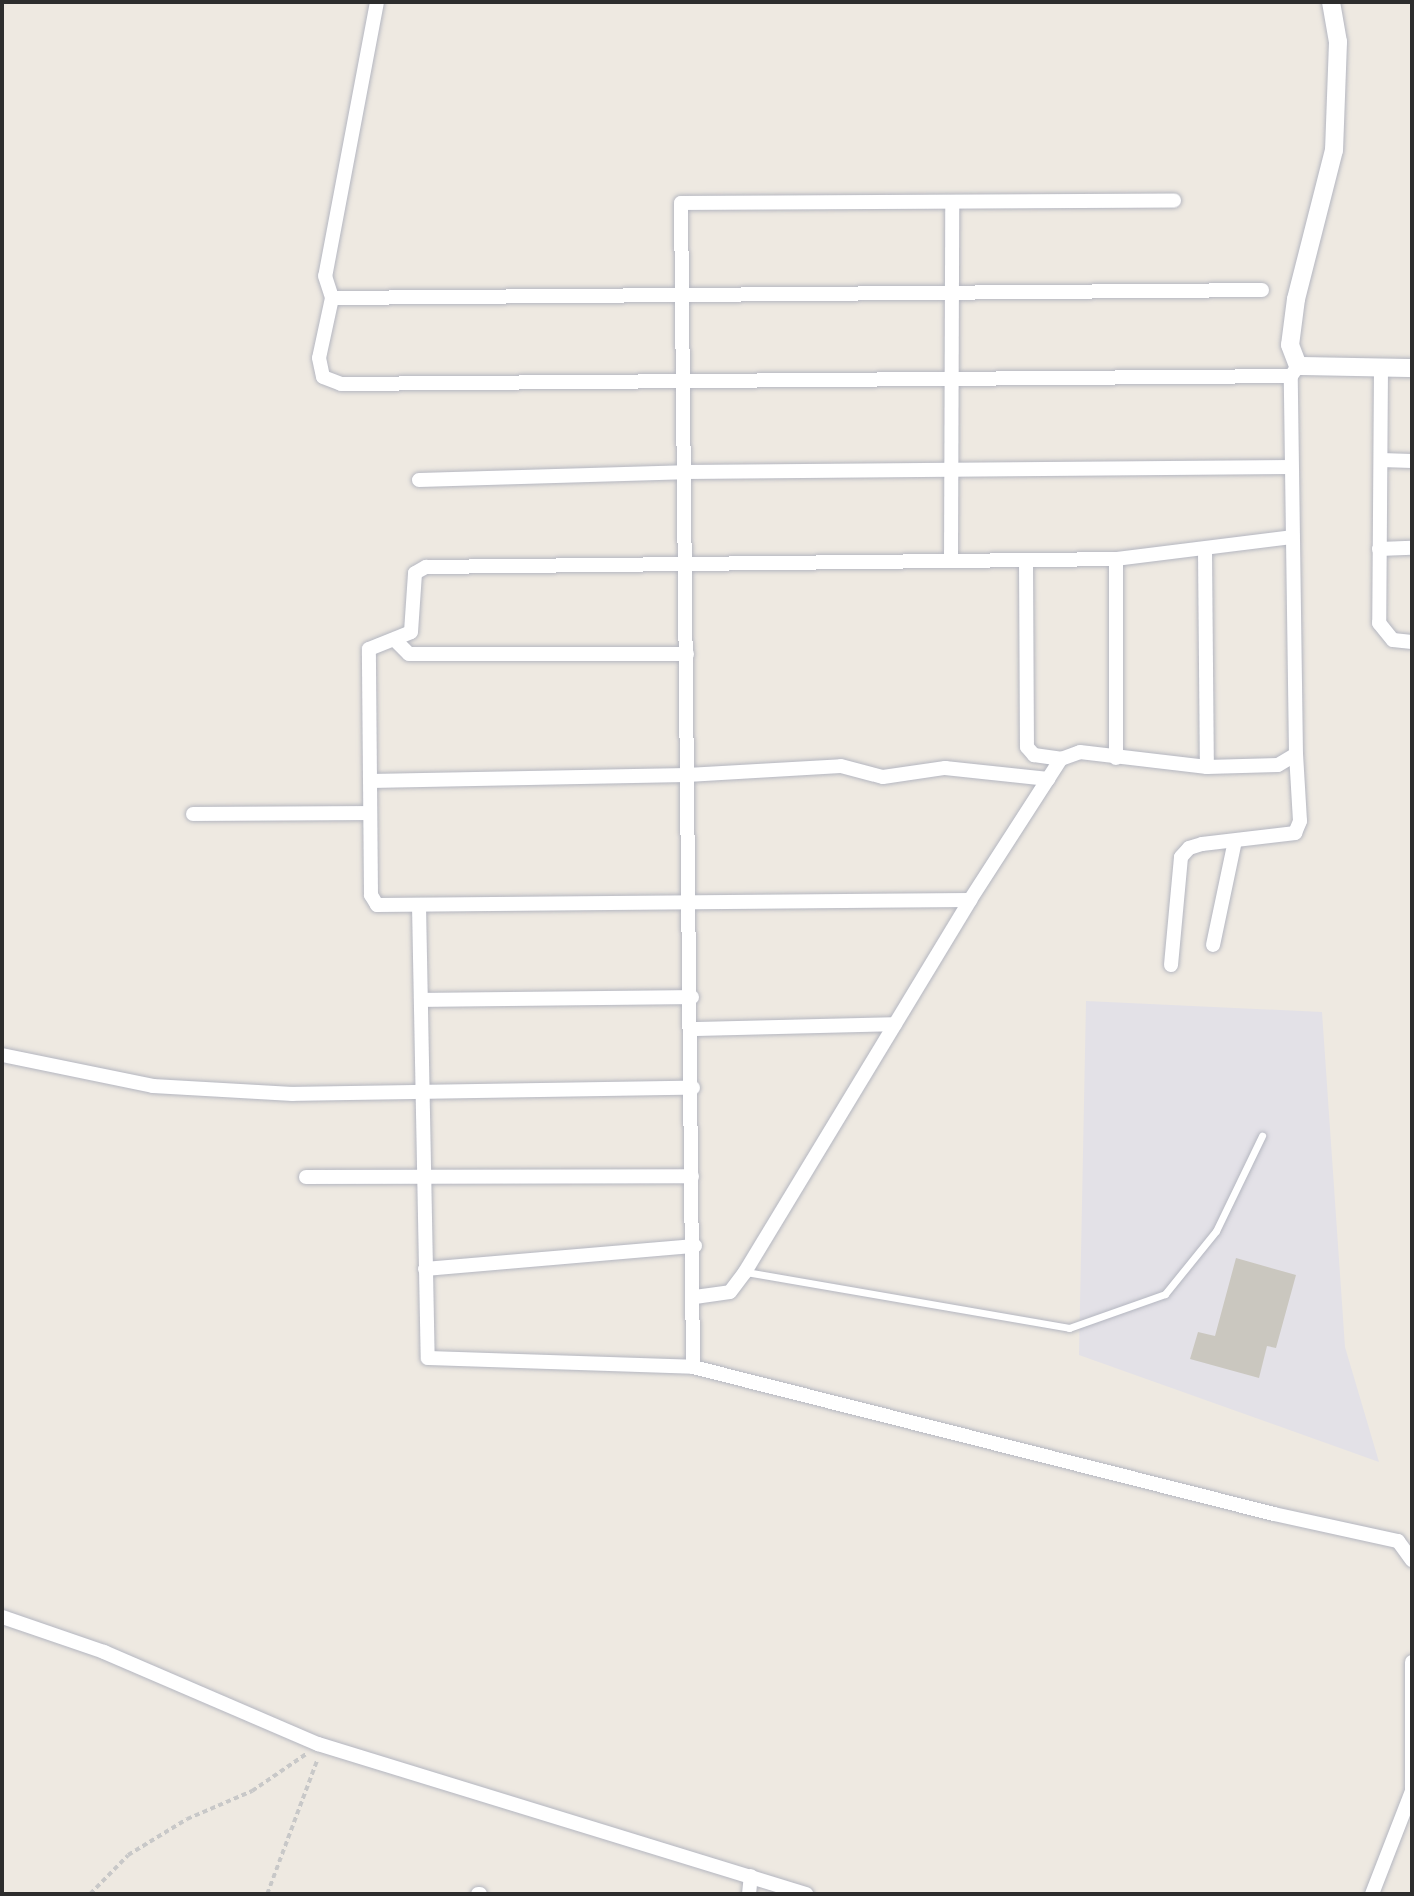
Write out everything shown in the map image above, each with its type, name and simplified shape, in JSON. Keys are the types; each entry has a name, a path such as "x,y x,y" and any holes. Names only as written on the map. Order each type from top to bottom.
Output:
{"street":[{"path":"377,2 326,276 332,298 319,358 323,377 341,384 953,380 1412,368"},
{"path":"1171,965 1181,858 1189,848 1289,836 1299,829 1291,467 1295,371 1290,345 1296,299 1334,150 1338,42 1331,2"},
{"path":"693,1367 693,1030 687,775 681,203 1174,200"},
{"path":"951,561 952,202"},
{"path":"332,298 682,292 1262,290"},
{"path":"1381,368 1379,623 1393,640 1412,642"},
{"path":"1381,460 1412,461"},
{"path":"419,480 684,472 952,472 1291,467"},
{"path":"970,900 419,905 373,901 366,657 373,646 407,637 414,624 415,572 421,568 686,562 1116,559 1205,551 1293,537"},
{"path":"1379,549 1412,548"},
{"path":"1205,551 1207,767"},
{"path":"1116,559 1116,758"},
{"path":"1026,560 1027,747 1034,755 1061,759 1080,752 1207,767 1279,765 1296,754"},
{"path":"396,642 401,650 416,654 687,654"},
{"path":"695,1297 730,1292 745,1272 970,900 1061,759"},
{"path":"370,781 687,775 841,766 883,776 945,768 1048,779"},
{"path":"193,814 370,813"},
{"path":"1213,945 1236,841"},
{"path":"419,905 428,1358 693,1367 1274,1514 1398,1541 1412,1560"},
{"path":"421,1000 692,997"},
{"path":"693,1030 895,1024"},
{"path":"2,1055 153,1086 293,1094 693,1088"},
{"path":"306,1177 692,1175"},
{"path":"425,1269 695,1246"},
{"path":"2,1617 104,1652 322,1745 806,1894"},
{"path":"1372,1894 1412,1791 1412,1662"},
{"path":"749,1894 751,1876"}],"lane":[{"path":"745,1272 1069,1328 1165,1294 1216,1231 1262,1136"}],"path":[{"path":"90,1894 128,1855 187,1819 286,1772 322,1745"},
{"path":"267,1894 322,1745"}],"shaded area":[{"path":"1086,1001 1322,1012 1345,1347 1379,1462 1079,1355"}],"building":[{"path":"1236,1258 1296,1275 1276,1348 1267,1346 1259,1378 1190,1359 1198,1332 1215,1336"}]}
